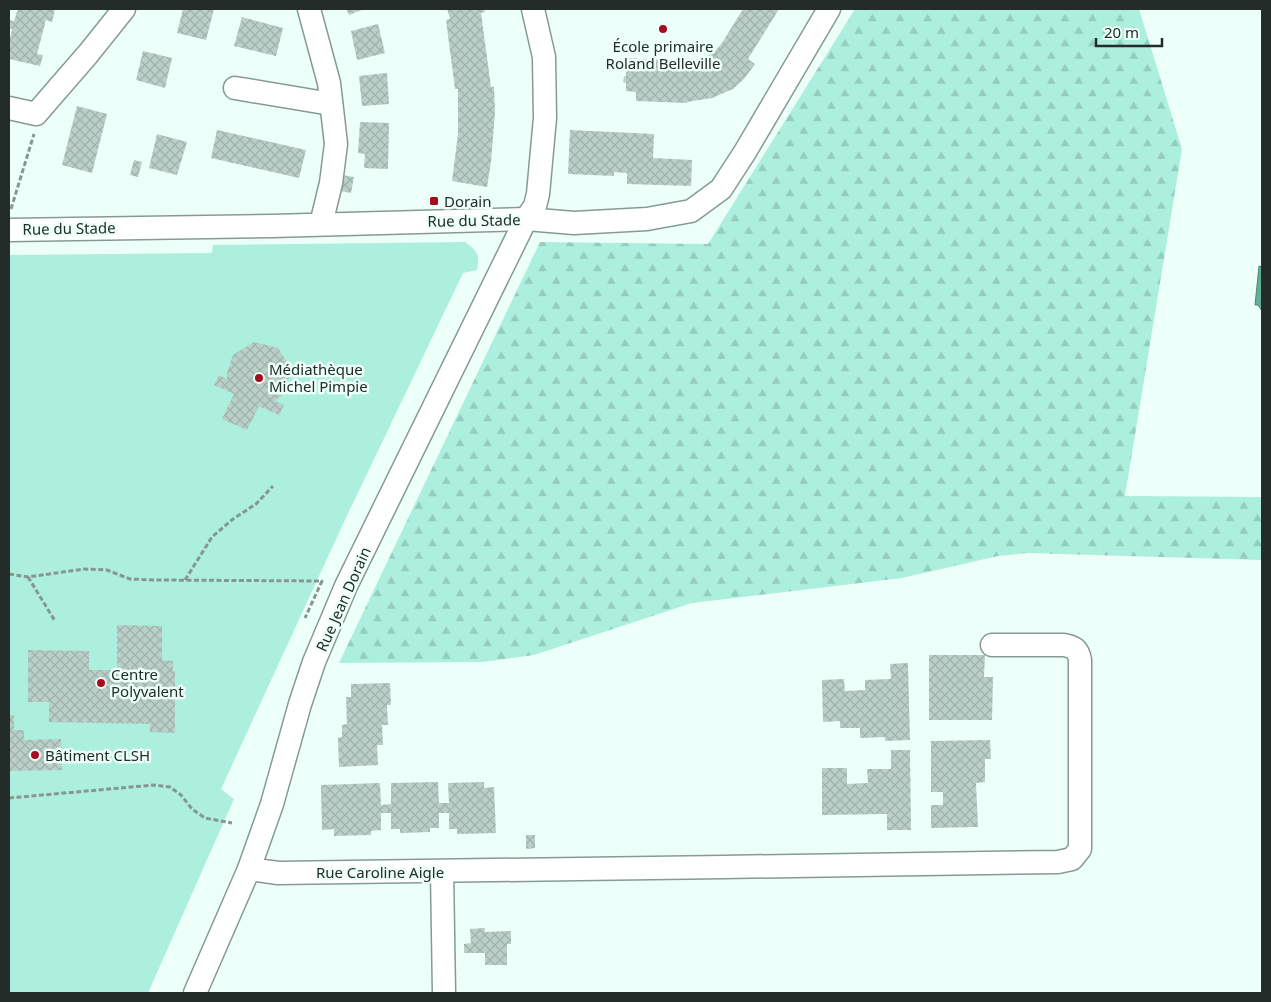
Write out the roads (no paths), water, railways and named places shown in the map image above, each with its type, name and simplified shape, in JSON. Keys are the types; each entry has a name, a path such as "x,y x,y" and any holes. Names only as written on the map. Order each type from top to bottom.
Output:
{"street":[{"path":"9,108 36,114 124,9"},
{"path":"309,9 329,83 336,144 331,182 322,224"},
{"name":"Rue Jean Dorain","path":"195,993 249,869 272,804 312,671 346,586 526,219 535,206 538,194 545,118 544,57 533,9"},
{"name":"Rue du Stade","path":"10,230 526,219 574,224 647,218 691,211 721,189 745,152 829,9"},
{"path":"235,88 331,104"},
{"name":"Rue Caroline Aigle","path":"249,869 278,873 442,872 653,867 1058,862 1072,859 1080,849 1080,660 1078,651 1073,646 1064,645 992,645"},
{"path":"442,872 444,993"}],"place":[{"name":"École primaire Roland Belleville","path":"663,29"},
{"name":"Dorain","path":"434,201"},
{"name":"Médiathèque Michel Pimpie","path":"259,378"},
{"name":"Centre Polyvalent","path":"101,683"},
{"name":"Bâtiment CLSH","path":"35,755"}]}
